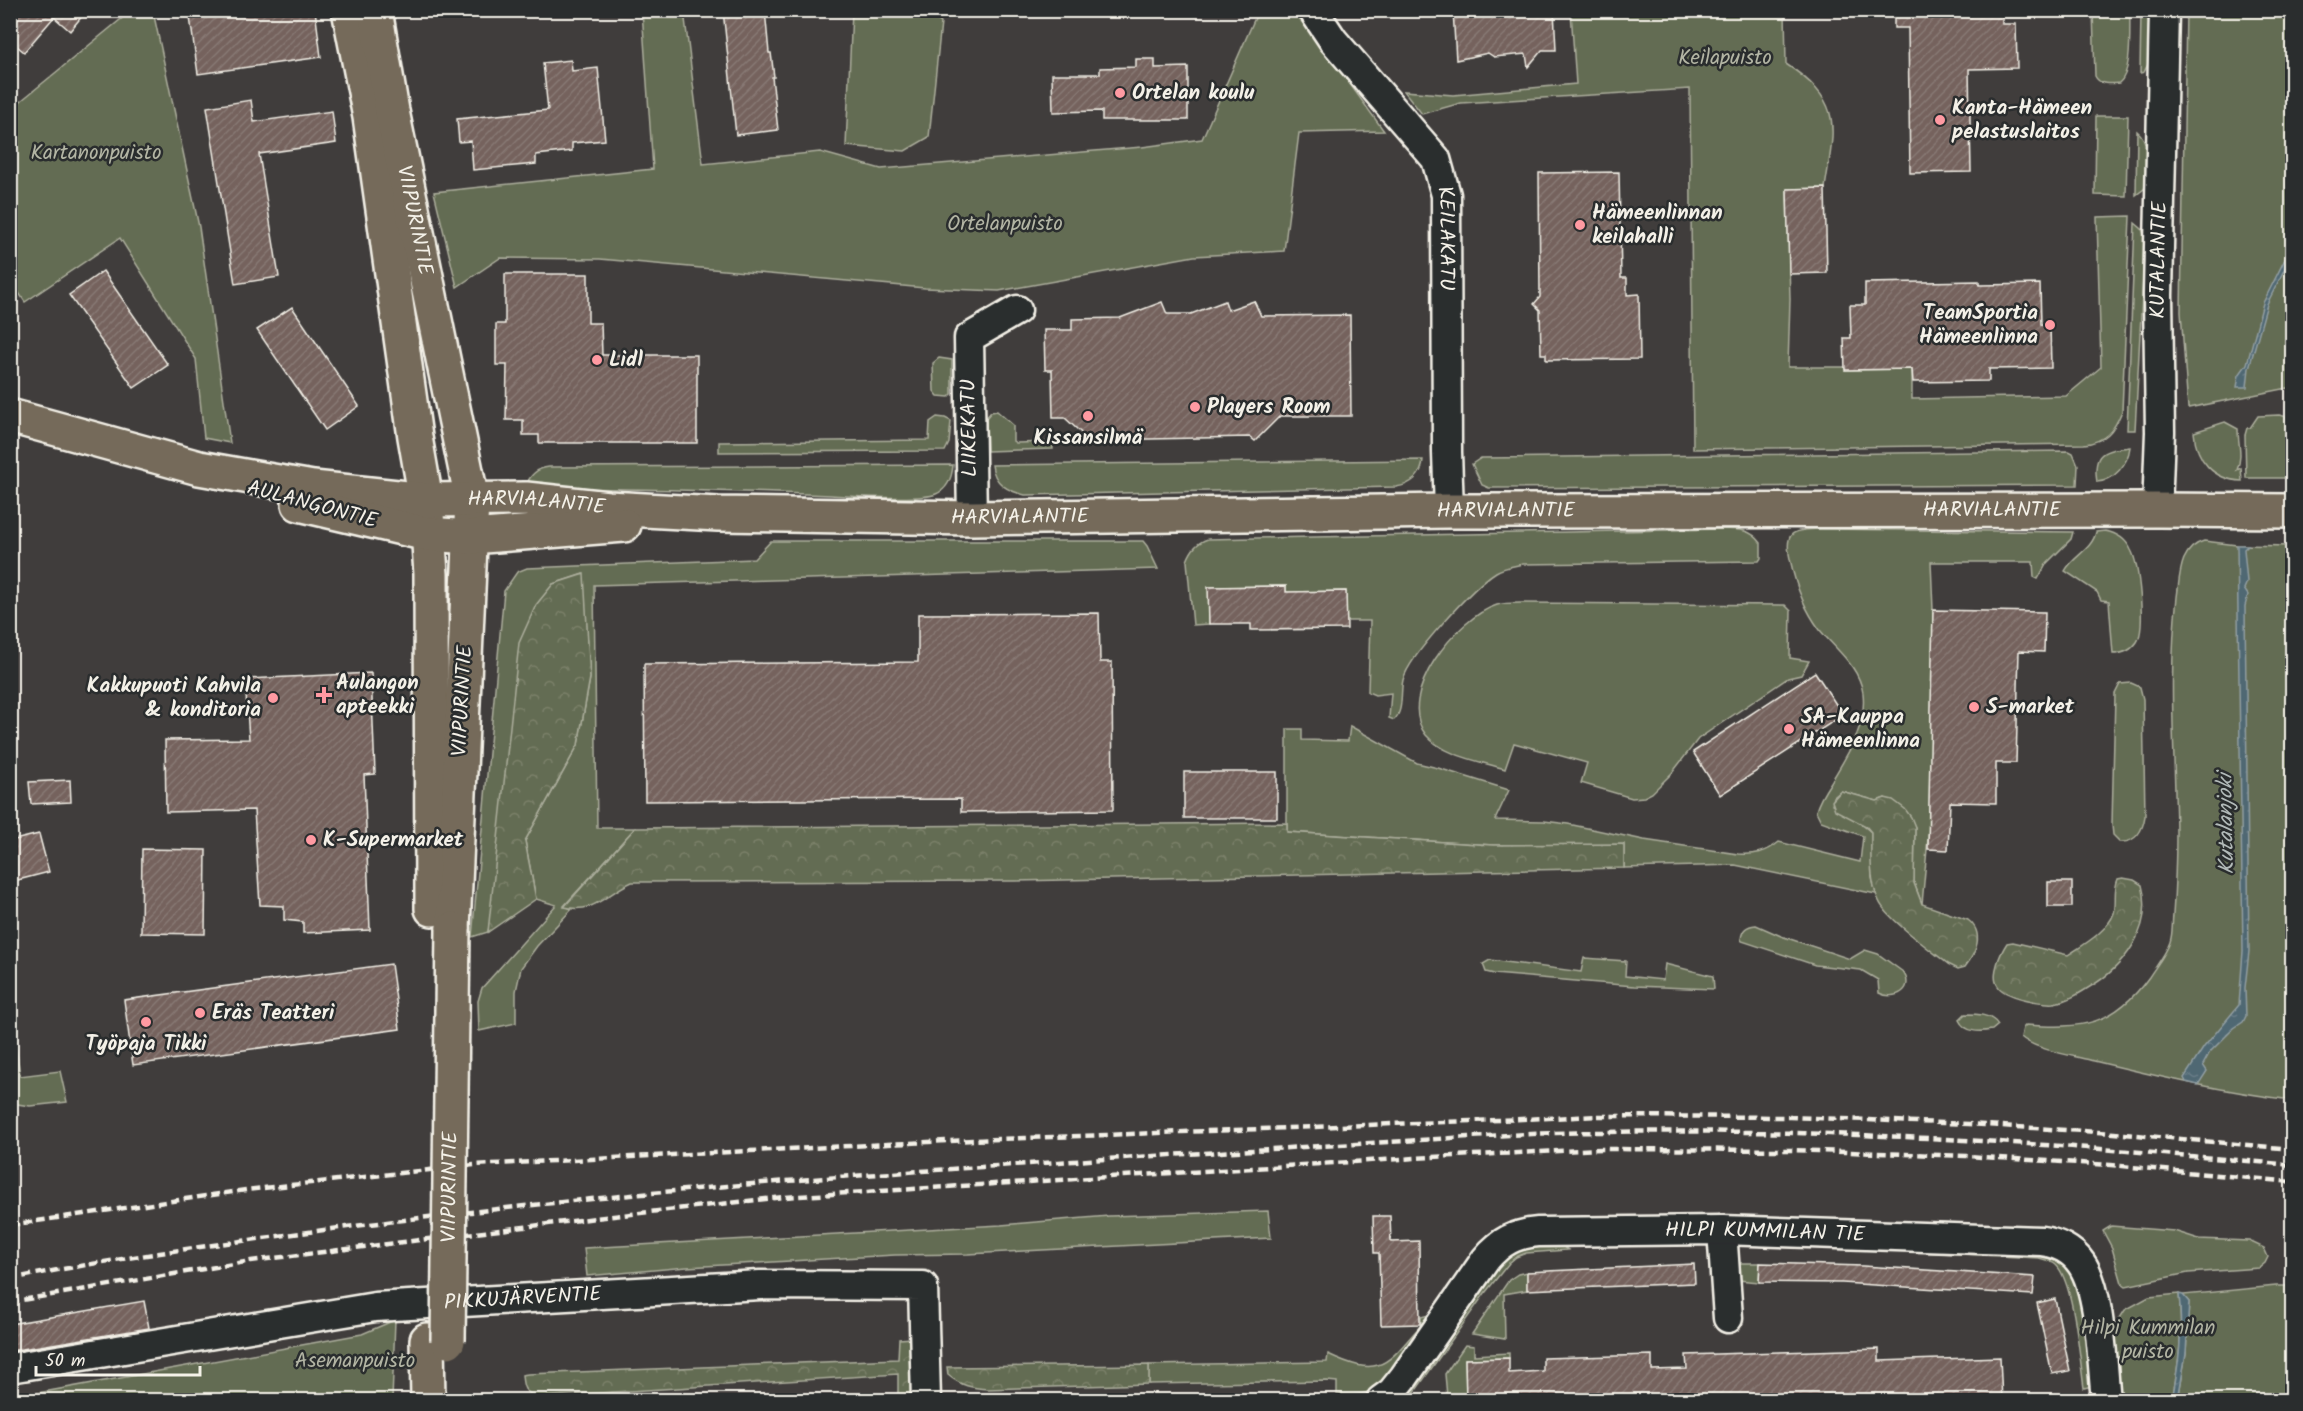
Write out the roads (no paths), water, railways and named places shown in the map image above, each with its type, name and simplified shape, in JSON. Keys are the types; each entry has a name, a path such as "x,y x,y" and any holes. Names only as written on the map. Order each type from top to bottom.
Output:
{"main road":[{"name":"VIIPURINTIE","path":"349,10 370,117 426,500 431,574 442,929 438,1341 428,1401"},
{"name":"VIIPURINTIE","path":"375,10 392,111 472,500 442,929"},
{"name":"AULANGONTIE","path":"10,416 199,468 313,488 426,500"},
{"name":"AULANGONTIE","path":"199,468 238,485 291,502 427,534"},
{"name":"HARVIALANTIE","path":"426,500 526,499 608,508 718,514 972,518 1449,511 2157,510 2292,512"},
{"name":"HARVIALANTIE","path":"427,534 471,537 668,522 718,514"},
{"name":"VIIPURINTIE","path":"438,1341 450,1401"}],"street":[{"name":"KEILAKATU","path":"1313,10 1333,40 1436,159 1446,195 1446,452 1449,511"},
{"name":"KUTALANTIE","path":"2157,510 2160,432 2158,295 2164,10"},
{"name":"LIIKEKATU","path":"972,518 969,338 1017,310"},
{"path":"1722,1230 1728,1318"},
{"name":"HILPI KUMMILAN TIE","path":"1381,1401 1404,1377 1486,1258 1508,1239 1516,1235 1538,1232 1722,1230 2042,1241 2059,1245 2078,1259 2091,1285 2106,1401"},
{"name":"PIKKUJÄRVENTIE","path":"10,1368 375,1307 760,1285 923,1286 926,1401"}],"water":[{"path":"2292,245 2292,254 2267,304 2249,368 2247,387 2237,387 2239,375 2247,364 2263,303"},
{"path":"2237,545 2248,545 2244,549 2247,582 2244,589 2248,595 2245,606 2249,951 2245,988 2246,1016 2243,1022 2210,1052 2203,1065 2207,1071 2198,1085 2186,1082 2184,1078 2204,1047 2239,1005 2243,951"},
{"path":"2179,1294 2189,1302 2186,1353 2178,1400 2172,1400 2180,1348"}],"railway":[{"path":"10,1225 246,1190 474,1165 948,1141 1601,1116 1790,1117 1969,1124 2114,1133 2292,1149"},
{"path":"10,1279 142,1256 275,1237 440,1216 672,1191 904,1172 1504,1135 1689,1131 1862,1135 2034,1144 2292,1165"},
{"path":"10,1302 251,1261 784,1197 1432,1157 1602,1149 1789,1150 1967,1156 2111,1165 2292,1182"}],"place":[{"name":"Ortelan koulu","path":"1120,93"},
{"name":"Kanta-Hämeen pelastuslaitos","path":"1940,120"},
{"name":"Hämeenlinnan keilahalli","path":"1580,225"},
{"name":"TeamSportia Hämeenlinna","path":"2050,325"},
{"name":"Lidl","path":"597,360"},
{"name":"Players Room","path":"1195,407"},
{"name":"Kissansilmä","path":"1088,416"},
{"name":"Aulangon apteekki","path":"324,695"},
{"name":"Kakkupuoti Kahvila & konditoria","path":"273,698"},
{"name":"S-market","path":"1974,707"},
{"name":"SA-Kauppa Hämeenlinna","path":"1789,729"},
{"name":"K-Supermarket","path":"311,840"},
{"name":"Eräs Teatteri","path":"200,1013"},
{"name":"Työpaja Tikki","path":"146,1022"}],"park label":[{"name":"Keilapuisto","path":"1725,58"},
{"name":"Kartanonpuisto","path":"96,153"},
{"name":"Ortelanpuisto","path":"1005,224"},
{"name":"Hilpi Kummilan puisto","path":"2148,1340"},
{"name":"Asemanpuisto","path":"355,1361"}],"water label":[{"name":"Kutalanjoki","path":"2227,824"}]}
